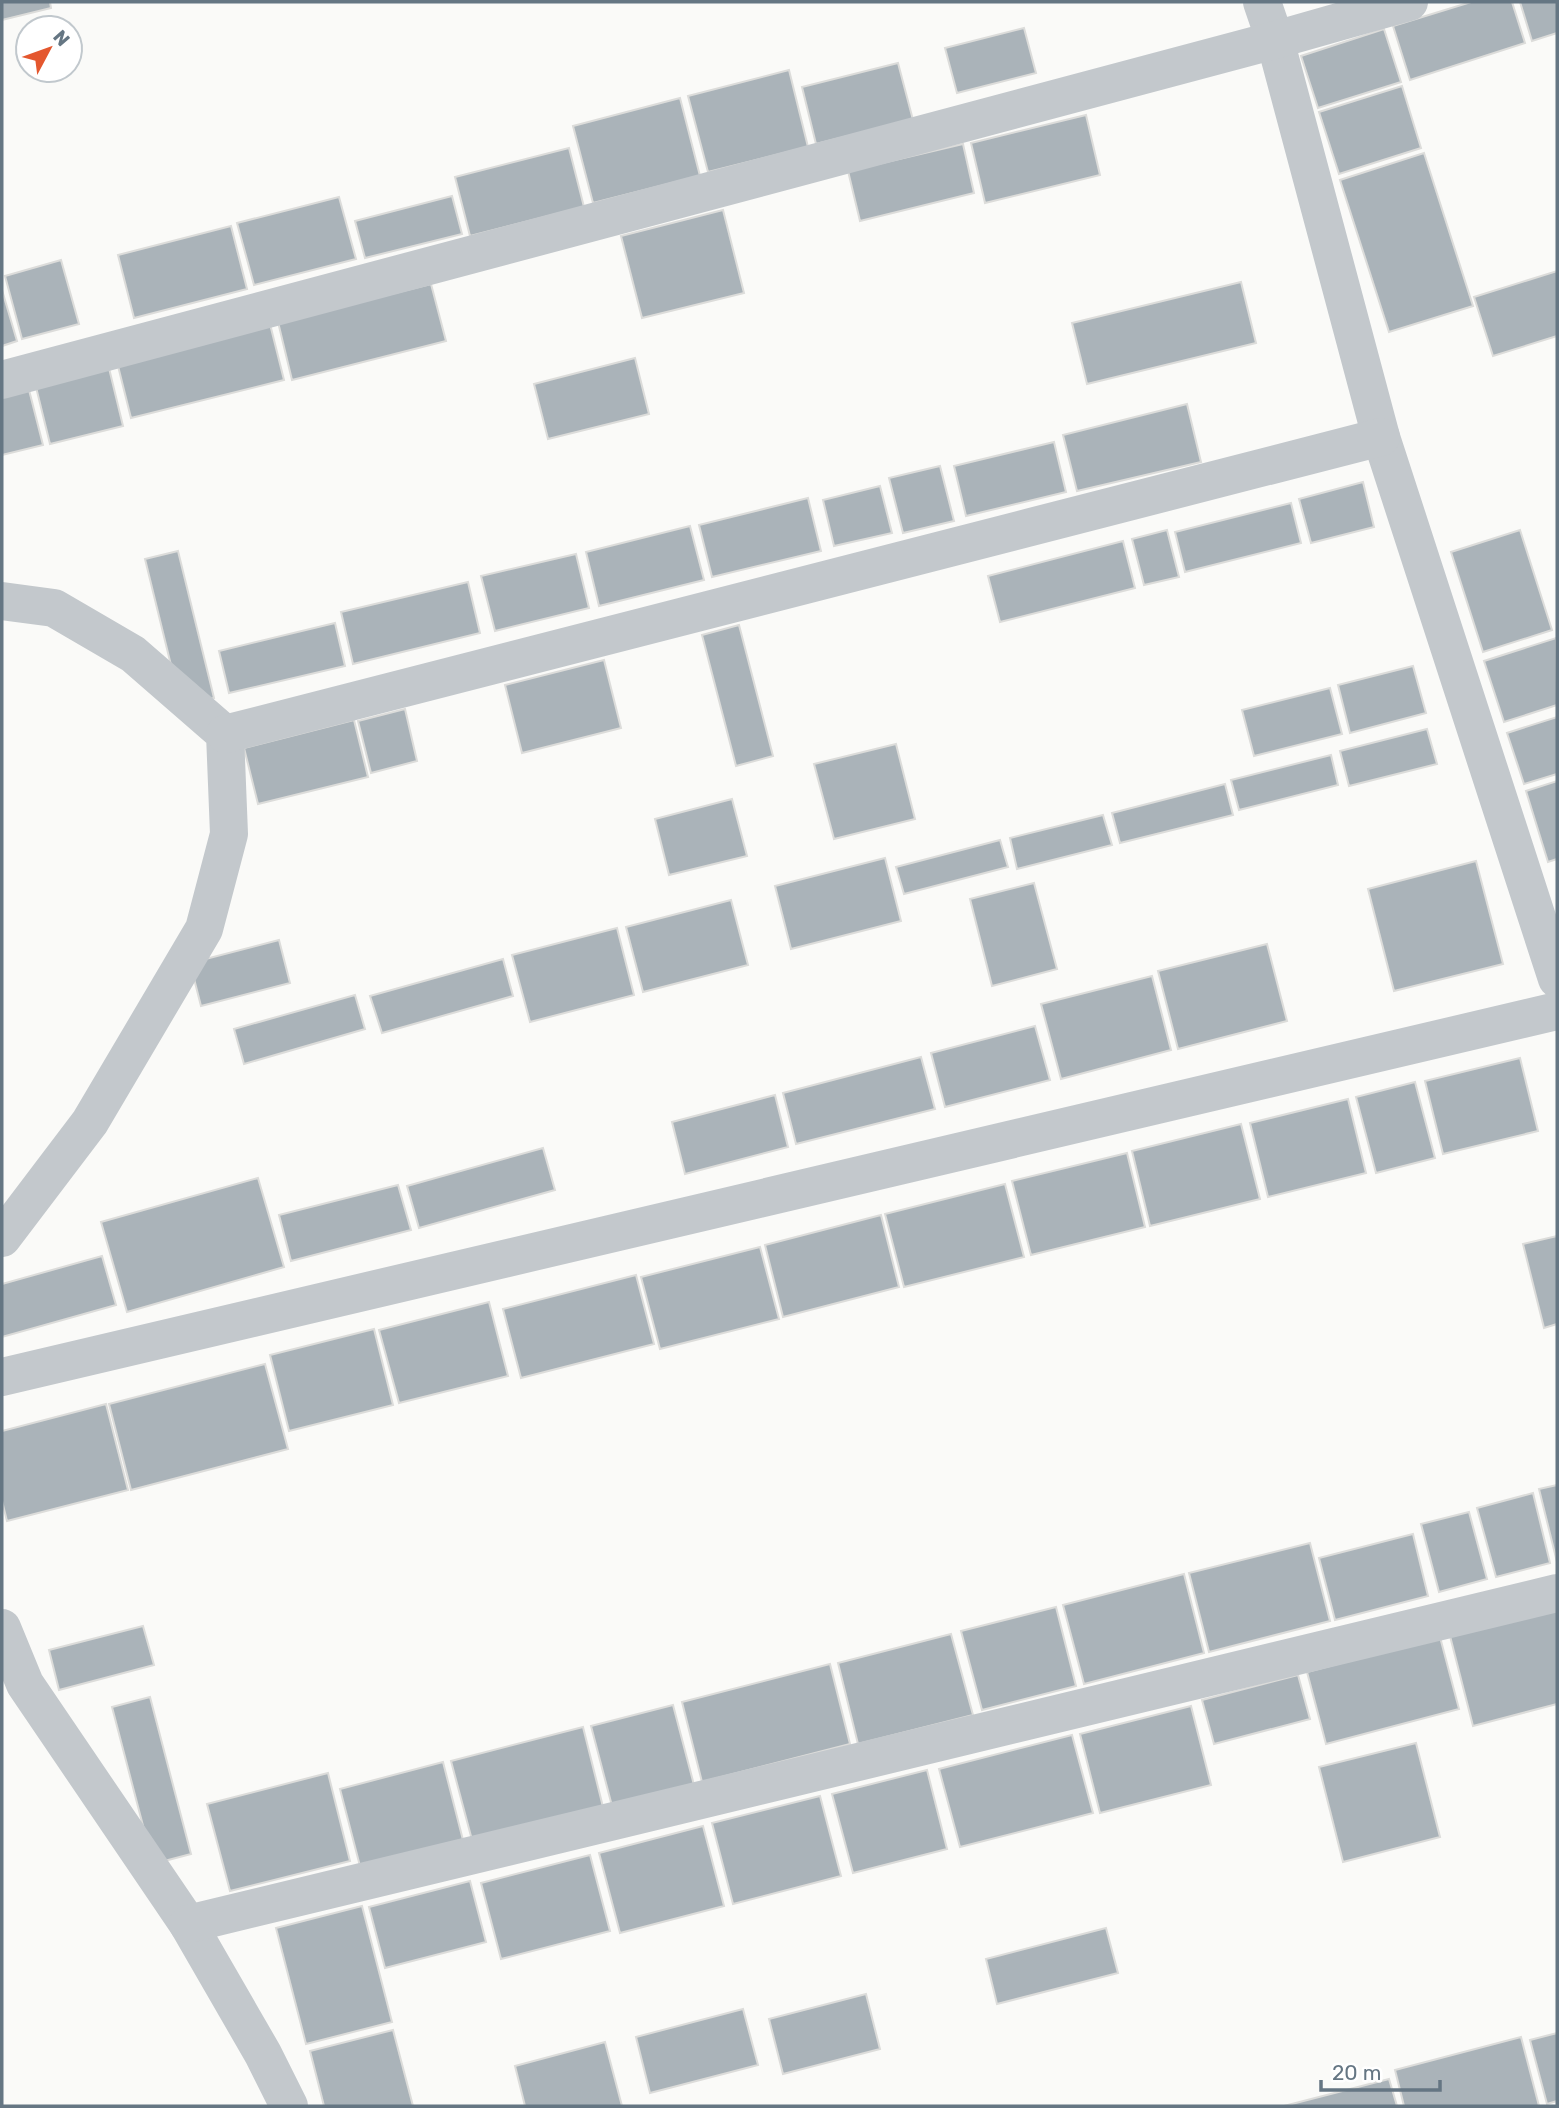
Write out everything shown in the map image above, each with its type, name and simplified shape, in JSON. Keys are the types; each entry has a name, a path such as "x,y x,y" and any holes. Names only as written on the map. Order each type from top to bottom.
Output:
{"street":[{"path":"1262,2 1275,40 1381,437 1557,979"},
{"path":"2,380 1409,2"},
{"path":"225,734 1381,437"},
{"path":"2,601 54,608 133,654 225,734 229,834 204,929 90,1122 2,1238"},
{"path":"2,1377 1557,1011"},
{"path":"188,1924 1557,1593"},
{"path":"2,1628 25,1684 188,1924 263,2054 289,2106"}],"building":[{"path":"2,2 50,2 51,8 14,14 14,17 2,20"},
{"path":"1471,2 1512,2 1525,43 1410,80 1393,26"},
{"path":"1520,2 1557,2 1557,33 1532,41"},
{"path":"1024,28 1036,73 957,93 945,48"},
{"path":"1384,29 1401,82 1318,108 1301,56"},
{"path":"898,63 913,120 816,144 802,87"},
{"path":"789,70 808,147 708,172 688,96"},
{"path":"1402,86 1421,148 1339,174 1319,112"},
{"path":"680,98 700,176 593,203 573,126"},
{"path":"1086,115 1100,175 985,203 971,143"},
{"path":"963,144 974,193 860,221 848,171"},
{"path":"569,148 584,207 470,236 455,177"},
{"path":"1424,153 1473,306 1389,332 1340,180"},
{"path":"452,196 462,234 365,258 355,221"},
{"path":"339,197 356,259 254,285 237,223"},
{"path":"723,210 744,293 642,318 621,236"},
{"path":"231,226 247,289 134,318 118,255"},
{"path":"61,260 79,324 22,339 5,276"},
{"path":"1557,271 1557,336 1493,356 1474,297"},
{"path":"1241,282 1256,343 1087,384 1072,323"},
{"path":"431,284 446,341 292,380 278,322"},
{"path":"2,290 17,341 2,346"},
{"path":"270,324 284,380 131,418 117,362"},
{"path":"635,358 649,414 548,439 534,384"},
{"path":"108,364 123,426 50,444 35,383"},
{"path":"28,386 43,445 2,455 2,393"},
{"path":"1187,404 1201,462 1077,491 1063,435"},
{"path":"1054,442 1066,492 966,516 954,466"},
{"path":"940,466 954,521 903,533 889,478"},
{"path":"1363,482 1374,527 1311,543 1299,499"},
{"path":"880,486 892,533 834,546 823,500"},
{"path":"808,498 821,551 712,577 699,525"},
{"path":"1291,503 1301,543 1185,572 1175,532"},
{"path":"690,526 704,580 599,606 586,552"},
{"path":"1167,530 1179,577 1144,585 1132,539"},
{"path":"1520,530 1552,630 1483,652 1451,552"},
{"path":"1123,541 1135,588 1000,622 988,576"},
{"path":"178,551 214,698 181,706 145,559"},
{"path":"576,554 589,608 495,631 481,576"},
{"path":"468,582 480,633 353,664 341,612"},
{"path":"335,623 345,666 229,693 219,651"},
{"path":"739,625 773,756 736,766 702,635"},
{"path":"1556,638 1557,705 1504,722 1484,661"},
{"path":"604,660 621,728 522,753 505,685"},
{"path":"1413,666 1426,713 1350,733 1338,685"},
{"path":"1330,688 1342,734 1254,756 1242,710"},
{"path":"405,709 417,761 371,773 358,721"},
{"path":"1557,717 1557,774 1524,784 1507,733"},
{"path":"354,720 368,777 258,804 244,748"},
{"path":"1427,729 1437,764 1349,786 1340,751"},
{"path":"896,744 915,819 834,839 814,764"},
{"path":"1331,755 1338,785 1239,810 1231,780"},
{"path":"1557,781 1557,859 1548,862 1526,791"},
{"path":"1225,784 1233,815 1120,843 1112,813"},
{"path":"732,799 747,856 669,875 655,819"},
{"path":"1103,815 1112,845 1017,869 1010,838"},
{"path":"1000,840 1008,867 904,894 896,867"},
{"path":"885,858 901,921 791,949 775,886"},
{"path":"1476,861 1503,964 1394,991 1368,889"},
{"path":"1034,883 1057,969 992,986 970,899"},
{"path":"731,900 748,965 643,992 626,927"},
{"path":"617,928 634,995 530,1022 512,955"},
{"path":"279,940 290,983 201,1006 190,963"},
{"path":"1267,944 1287,1021 1178,1049 1158,971"},
{"path":"503,959 513,996 382,1033 370,996"},
{"path":"1152,976 1171,1050 1061,1079 1041,1004"},
{"path":"355,995 365,1029 244,1064 234,1029"},
{"path":"1035,1026 1050,1080 945,1107 931,1053"},
{"path":"921,1057 935,1109 796,1144 783,1093"},
{"path":"1520,1058 1538,1131 1443,1154 1425,1081"},
{"path":"1415,1082 1435,1158 1376,1173 1356,1097"},
{"path":"775,1095 788,1147 685,1174 672,1122"},
{"path":"1348,1099 1366,1173 1268,1197 1250,1123"},
{"path":"1241,1124 1260,1199 1150,1226 1132,1151"},
{"path":"543,1148 555,1190 419,1228 407,1186"},
{"path":"1127,1153 1145,1227 1031,1255 1012,1181"},
{"path":"258,1178 284,1267 127,1312 101,1222"},
{"path":"1005,1184 1024,1257 904,1287 885,1214"},
{"path":"398,1185 411,1230 291,1261 279,1215"},
{"path":"881,1215 899,1287 783,1317 765,1245"},
{"path":"1557,1236 1557,1324 1544,1328 1523,1244"},
{"path":"760,1247 779,1319 660,1349 641,1277"},
{"path":"102,1256 116,1305 2,1337 2,1284"},
{"path":"636,1275 654,1344 521,1378 503,1309"},
{"path":"489,1302 508,1376 399,1403 379,1330"},
{"path":"374,1329 393,1405 289,1431 270,1355"},
{"path":"265,1364 288,1449 131,1490 109,1404"},
{"path":"106,1404 128,1490 7,1521 2,1501 2,1431"},
{"path":"1557,1485 1557,1562 1539,1489"},
{"path":"1533,1493 1550,1563 1496,1577 1477,1508"},
{"path":"1469,1512 1487,1579 1439,1592 1421,1524"},
{"path":"1413,1534 1428,1596 1335,1620 1319,1558"},
{"path":"1310,1543 1330,1621 1209,1652 1189,1573"},
{"path":"1184,1574 1204,1653 1084,1684 1063,1605"},
{"path":"1056,1607 1076,1686 982,1710 961,1631"},
{"path":"1557,1609 1557,1704 1473,1726 1450,1636"},
{"path":"143,1626 154,1665 59,1690 49,1650"},
{"path":"951,1634 973,1715 858,1744 838,1663"},
{"path":"1440,1637 1459,1709 1326,1744 1307,1672"},
{"path":"830,1664 850,1744 702,1782 682,1702"},
{"path":"1298,1675 1310,1719 1214,1744 1202,1700"},
{"path":"150,1697 191,1854 153,1864 112,1707"},
{"path":"673,1705 694,1785 612,1806 591,1726"},
{"path":"1191,1706 1211,1785 1100,1813 1080,1734"},
{"path":"583,1727 603,1807 472,1840 451,1761"},
{"path":"1072,1735 1093,1813 960,1847 939,1769"},
{"path":"1416,1743 1440,1837 1343,1862 1319,1767"},
{"path":"443,1762 464,1844 361,1870 340,1789"},
{"path":"927,1770 947,1849 853,1873 832,1794"},
{"path":"328,1773 350,1861 230,1891 207,1804"},
{"path":"820,1796 841,1876 733,1904 712,1823"},
{"path":"703,1826 724,1906 620,1933 599,1853"},
{"path":"590,1855 610,1931 501,1959 481,1883"},
{"path":"470,1881 486,1942 385,1968 369,1907"},
{"path":"362,1906 392,2022 306,2044 276,1928"},
{"path":"1106,1928 1118,1973 997,2004 986,1959"},
{"path":"866,1994 880,2049 783,2074 769,2019"},
{"path":"743,2009 758,2065 650,2093 636,2037"},
{"path":"393,2030 413,2106 324,2106 310,2051"},
{"path":"1557,2033 1557,2101 1547,2104 1530,2040"},
{"path":"1521,2037 1539,2106 1404,2106 1395,2070"},
{"path":"605,2042 622,2106 525,2106 515,2066"},
{"path":"1389,2079 1397,2106 1284,2106"}]}
